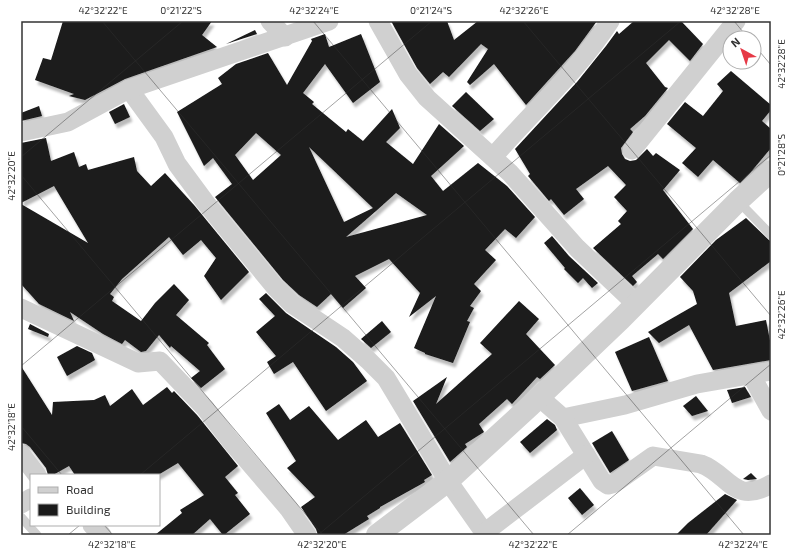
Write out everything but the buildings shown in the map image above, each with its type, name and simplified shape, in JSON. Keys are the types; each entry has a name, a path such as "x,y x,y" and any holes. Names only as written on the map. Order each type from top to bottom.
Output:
{"street":[{"path":"270,21 285,37"},
{"path":"21,132 68,122 129,89 329,21"},
{"path":"378,21 408,74 427,98 462,132 510,173 577,248 635,303"},
{"path":"493,157 557,89 590,49 610,21"},
{"path":"632,150 736,21"},
{"path":"129,89 164,137 177,164 192,185 217,218 275,287 292,304 343,338 386,378 448,481 485,534 586,455"},
{"path":"376,535 448,481 539,397 620,319 738,201 771,171"},
{"path":"21,308 138,363 160,361 205,408 230,440 289,509 307,535"},
{"path":"564,418 625,405 691,386 771,371"},
{"path":"751,374 771,411"},
{"path":"539,397 564,418 602,481 608,485 615,483 653,456 701,464 708,467 729,485 739,490 752,492 760,491 771,484"},
{"path":"21,454 36,474"},
{"path":"21,504 30,499"},
{"path":"93,526 102,535"}],"lane":[{"path":"738,201 771,235"},
{"path":"21,517 37,535"}]}
